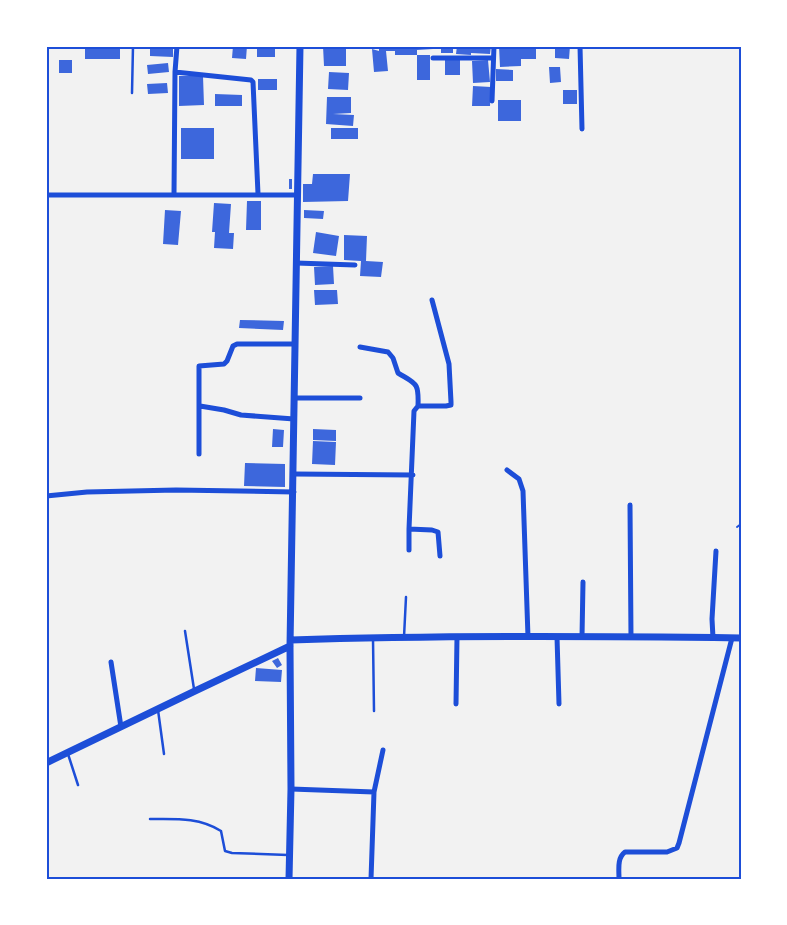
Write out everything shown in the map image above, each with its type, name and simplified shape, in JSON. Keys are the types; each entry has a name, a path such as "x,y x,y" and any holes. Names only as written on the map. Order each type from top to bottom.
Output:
{"main road":[{"path":"289,879 300,46"},
{"path":"46,763 291,643 373,637 741,638"}],"street":[{"path":"174,194 177,46"},
{"path":"492,101 494,46"},
{"path":"580,46 582,129"},
{"path":"433,58 493,58"},
{"path":"175,72 251,80 253,82 258,194"},
{"path":"46,196 297,195"},
{"path":"296,263 354,265"},
{"path":"418,406 446,406 450,405 451,402 449,364 432,300"},
{"path":"198,454 199,366 224,364 233,346 237,344 295,344"},
{"path":"360,347 384,351 391,355 398,373 411,379 416,384 418,406 414,411 409,550"},
{"path":"294,398 360,398"},
{"path":"200,406 241,415 294,419"},
{"path":"507,470 519,479 523,490 528,637"},
{"path":"294,474 413,475"},
{"path":"46,496 87,492 176,490 294,492"},
{"path":"630,505 631,637"},
{"path":"410,529 437,531 440,536 440,556"},
{"path":"713,638 712,618 716,551"},
{"path":"582,637 583,582"},
{"path":"456,704 457,637"},
{"path":"557,637 559,704"},
{"path":"619,879 619,860 625,852 666,852 677,848 732,638"},
{"path":"111,662 121,727"},
{"path":"371,879 374,792 383,750"},
{"path":"291,789 374,792"}],"lane":[{"path":"132,93 133,46"},
{"path":"404,638 406,597"},
{"path":"185,631 195,690"},
{"path":"373,637 374,711"},
{"path":"158,709 164,754"},
{"path":"68,753 78,785"},
{"path":"150,818 190,819 213,826 221,831 226,851 232,854 288,855"}],"path":[{"path":"737,527 741,524"}],"building":[{"path":"85,46 120,46 120,59 85,59"},
{"path":"150,46 173,46 173,57 150,56"},
{"path":"233,46 247,46 246,59 232,58"},
{"path":"257,46 275,46 275,57 257,57"},
{"path":"323,46 346,46 346,66 324,66"},
{"path":"379,46 433,46 433,49 417,50 417,55 395,55 395,51 386,51 388,71 374,72 372,49 379,51"},
{"path":"441,46 453,46 453,53 441,53"},
{"path":"457,46 491,46 490,54 471,53 471,55 456,54"},
{"path":"499,46 536,46 536,59 521,59 521,66 500,67"},
{"path":"555,46 570,46 569,59 555,58"},
{"path":"417,55 430,55 430,80 417,80"},
{"path":"59,60 72,60 72,73 59,73"},
{"path":"445,60 460,60 460,75 445,75"},
{"path":"488,60 490,82 473,83 472,61"},
{"path":"168,63 169,72 148,74 147,65"},
{"path":"549,67 560,67 561,82 550,83"},
{"path":"496,69 513,70 513,81 496,81"},
{"path":"329,72 349,73 348,90 328,89"},
{"path":"179,76 203,76 204,105 179,106"},
{"path":"258,79 277,79 277,90 258,90"},
{"path":"167,83 168,93 148,94 147,84"},
{"path":"473,86 491,87 490,106 472,106"},
{"path":"563,90 577,90 577,104 563,104"},
{"path":"215,94 242,95 242,106 215,106"},
{"path":"327,97 351,97 351,113 333,114 354,115 353,126 326,124"},
{"path":"498,100 521,100 521,121 498,121"},
{"path":"181,128 214,128 214,159 181,159"},
{"path":"331,128 358,128 358,139 331,139"},
{"path":"313,174 350,174 348,201 303,202 303,184 312,184"},
{"path":"289,179 292,179 292,189 289,189"},
{"path":"247,201 261,201 261,230 246,230"},
{"path":"214,203 231,204 229,233 234,233 233,249 214,248 215,232 212,232"},
{"path":"165,210 181,211 178,245 163,244"},
{"path":"304,210 324,211 323,219 304,218"},
{"path":"316,232 339,236 336,256 313,253"},
{"path":"344,235 367,236 366,261 383,262 381,277 360,276 361,261 344,260"},
{"path":"333,266 334,284 315,285 314,267"},
{"path":"314,290 337,290 338,304 315,305"},
{"path":"240,320 284,321 283,330 239,328"},
{"path":"273,429 284,430 283,447 272,447"},
{"path":"313,429 336,430 336,441 313,440"},
{"path":"313,441 336,442 335,465 312,464"},
{"path":"245,463 285,464 285,487 244,486"},
{"path":"278,658 282,665 277,668 272,661"},
{"path":"256,668 282,670 281,682 255,681"}]}
